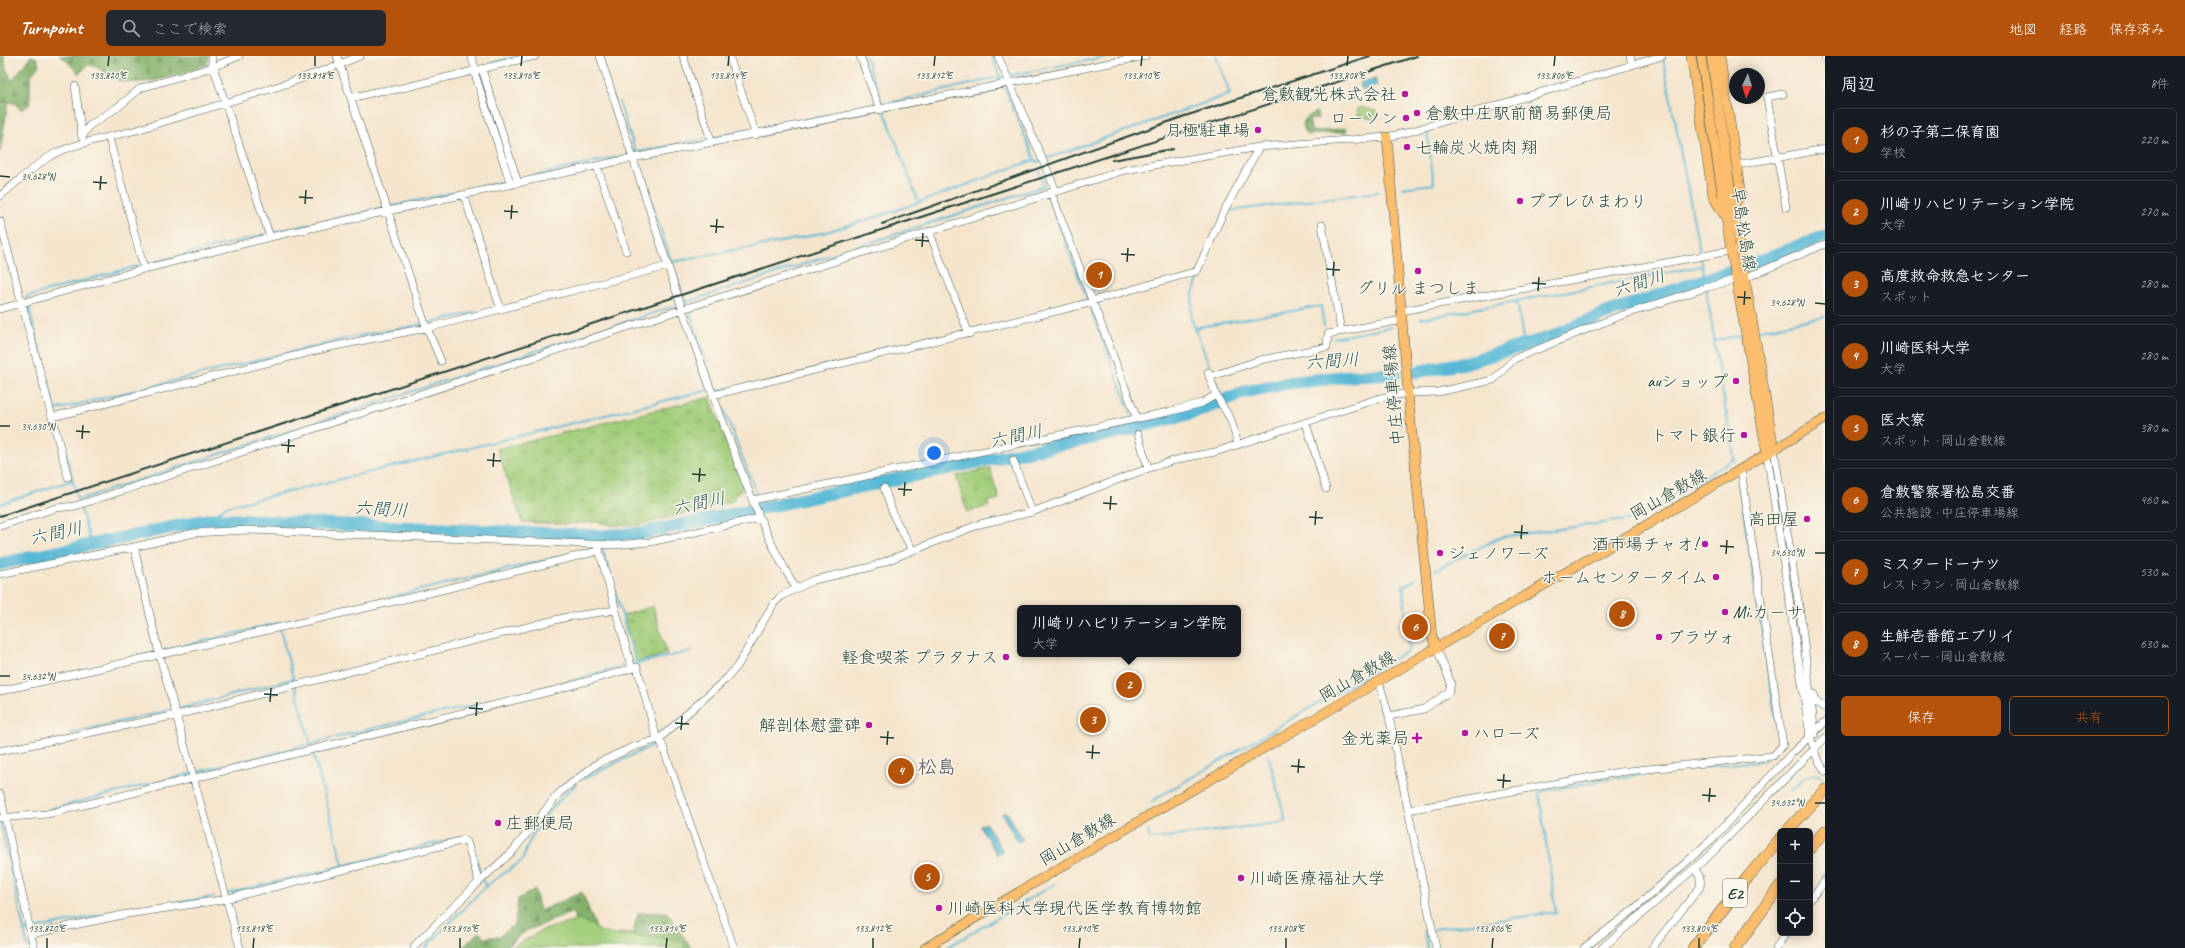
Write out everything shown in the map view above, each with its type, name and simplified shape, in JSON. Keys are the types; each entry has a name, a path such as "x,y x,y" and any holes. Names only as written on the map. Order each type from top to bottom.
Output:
{"highway":[{"path":"1790,828 1825,790"},
{"path":"1813,845 1825,831"},
{"name":"E2","path":"1693,948 1748,877 1777,843"},
{"name":"E2","path":"1735,948 1777,890"}],"main road":[{"path":"1691,56 1713,197 1726,217"},
{"name":"早島松島線","path":"1701,56 1733,263 1751,332"},
{"name":"早島松島線","path":"1711,56 1733,207 1746,274 1751,332 1770,452"},
{"path":"1720,56 1741,195 1733,207"},
{"name":"中庄停車場線","path":"1387,137 1408,393 1432,637 1437,649"},
{"name":"岡山倉敷線","path":"925,948 1107,839 1437,649 1825,419"}],"street":[{"path":"212,56 213,66 269,234"},
{"path":"82,140 90,125 118,108 141,88 213,66 239,56"},
{"path":"337,56 426,325 441,361"},
{"path":"0,196 54,154 82,140 109,138 225,103 339,65 360,56"},
{"path":"471,56 514,181"},
{"path":"350,98 379,91 394,90 535,56"},
{"path":"600,56 667,264 684,307 714,393 756,500 760,516 783,566 796,588"},
{"path":"682,56 711,140"},
{"path":"729,56 755,131"},
{"path":"860,56 881,108"},
{"path":"998,56 1005,80 1042,160 1050,192 1134,420"},
{"path":"0,309 143,265 269,234 387,208 464,195 514,181 597,166 711,140 881,108 1005,80 1127,57 1145,56"},
{"path":"1630,56 1632,65"},
{"path":"0,526 56,508 76,506 684,307 1050,192 1125,170 1259,147 1387,137 1405,133 1660,57"},
{"path":"75,86 82,140"},
{"path":"1784,94 1767,97 1786,208"},
{"path":"109,138 143,265"},
{"path":"714,393 1091,301 1197,271 1224,211 1259,147"},
{"path":"1736,165 1825,149"},
{"path":"597,166 626,251"},
{"path":"464,195 499,304"},
{"path":"0,222 26,302 56,416 68,477"},
{"path":"1322,225 1341,331"},
{"path":"929,231 968,331"},
{"path":"414,948 415,944 513,851 559,793 586,770 609,757 659,739 728,678 738,665 774,603 796,588 814,580 871,567 912,549 980,524 1032,512 1148,468 1238,445 1380,398 1408,393 1438,392 1493,380 1514,359 1614,318 1736,278 1825,244"},
{"path":"1238,445 1232,420 1216,396 1211,375 1260,360 1327,348 1328,334 1402,316 1741,249"},
{"path":"56,416 667,264"},
{"path":"756,500 1134,420 1202,403 1216,396"},
{"path":"1306,423 1326,489"},
{"path":"1138,434 1148,468"},
{"path":"1770,452 1806,655 1816,702 1825,708"},
{"path":"1770,452 1810,736 1825,771"},
{"path":"1013,460 1032,512"},
{"path":"1408,810 1619,772 1772,756 1783,745 1741,470"},
{"path":"884,488 895,519 912,549"},
{"path":"0,574 134,547 194,532 247,530 599,547 650,542 760,516"},
{"path":"134,547 159,652 240,948"},
{"path":"599,547 631,665"},
{"path":"0,691 159,652 413,597 599,547"},
{"path":"0,751 177,715 567,617 616,610"},
{"path":"1389,716 1424,708 1448,692 1451,683 1437,649"},
{"path":"1806,655 1816,730 1815,749"},
{"path":"2,818 46,814 193,775 312,749 552,691 631,665 637,667 659,739 734,948"},
{"path":"1379,682 1389,716 1436,948"},
{"path":"1584,948 1633,910 1711,840 1791,754 1825,722"},
{"path":"1602,948 1695,870 1825,738"},
{"path":"0,794 2,818 34,948"},
{"path":"30,931 225,896 464,840 467,842 481,880"},
{"path":"1652,948 1700,887 1702,883 1700,876 1695,870"},
{"path":"1813,896 1825,881"},
{"path":"1776,948 1784,936"}],"green space":[{"path":"0,56 4,56 6,68 12,81 31,56 37,58 39,65 30,77 30,104 22,110 14,103 8,102 0,152"},
{"path":"59,56 209,56 207,65 148,82 136,82 112,78 97,67 88,65 79,74 64,58"},
{"path":"1360,107 1377,111 1378,117 1373,119 1358,116 1357,110"},
{"path":"1317,112 1318,119 1309,120 1312,132 1346,128 1346,132 1307,135 1303,129 1305,120"},
{"path":"710,397 743,487 731,502 638,525 612,525 597,522 563,524 522,522 497,449"},
{"path":"990,468 999,499 987,502 989,506 967,512 956,476"},
{"path":"653,606 667,654 636,662 622,616"},
{"path":"535,889 540,911 582,892 598,933 633,934 638,913 667,912 691,948 584,944 573,912 526,931 504,948 462,948 479,932 484,938 500,936 515,924 518,899"},
{"path":"579,920 592,925 601,932 683,941 685,948 510,948 543,930"}],"water":[{"path":"1375,78 1377,85 1362,90 1360,83"},
{"path":"1006,811 1023,839 1018,842 1002,814"},
{"path":"986,823 1003,852 997,855 980,826"}],"waterway":[{"path":"490,63 519,56"},
{"path":"865,56 883,106"},
{"path":"881,105 1000,77 992,56"},
{"path":"1035,160 1000,77 1111,56"},
{"path":"1045,159 1230,94 1216,56"},
{"path":"1663,58 1700,254"},
{"path":"478,71 511,171"},
{"path":"619,102 636,153"},
{"path":"634,153 876,106"},
{"path":"884,110 918,201"},
{"path":"1402,188 1434,184 1427,131"},
{"path":"519,179 622,156"},
{"path":"669,263 829,231 907,207 1034,160"},
{"path":"1036,162 1041,160"},
{"path":"639,164 680,288"},
{"path":"78,500 1044,186 1039,171"},
{"path":"388,207 507,181"},
{"path":"1228,211 1378,192"},
{"path":"1048,197 1088,301"},
{"path":"271,233 384,208"},
{"path":"145,264 267,234"},
{"name":"六間川","path":"1416,372 1464,363 1552,337 1604,314 1755,263 1825,236"},
{"name":"六間川","path":"1822,237 1824,241"},
{"path":"1701,259 1706,286"},
{"path":"27,299 26,297 141,265"},
{"path":"1421,319 1702,266"},
{"path":"1202,268 1193,294 1191,318 1212,372"},
{"path":"1706,290 1735,462"},
{"path":"684,297 687,304"},
{"path":"1061,306 1090,299"},
{"path":"1517,301 1524,346"},
{"path":"28,304 55,410"},
{"path":"1089,305 1136,427"},
{"path":"1194,328 1321,306 1324,326"},
{"path":"689,310 716,391"},
{"path":"428,323 476,312"},
{"path":"1756,331 1825,316"},
{"path":"55,410 353,337 424,324"},
{"path":"1333,338 1392,327"},
{"path":"1714,341 1744,334"},
{"name":"六間川","path":"0,564 210,519 601,536 643,533 1115,433 1199,411 1244,392 1289,383 1351,376 1395,374"},
{"path":"1214,377 1223,400"},
{"path":"716,391 729,388"},
{"path":"210,519 225,507 709,390"},
{"path":"718,395 758,497"},
{"path":"57,418 78,501"},
{"path":"1435,570 1501,537 1633,519 1734,459"},
{"path":"0,504 73,480"},
{"path":"1739,484 1779,740"},
{"name":"六間川","path":"760,501 762,507"},
{"path":"80,507 91,544"},
{"name":"六間川","path":"600,536 600,542"},
{"path":"161,651 597,548"},
{"path":"602,548 636,662 639,663 692,651"},
{"path":"1150,802 1409,650 1403,586 1415,580"},
{"path":"280,629 343,865"},
{"path":"143,655 157,652"},
{"path":"50,809 366,730 523,694 636,662"},
{"path":"178,709 293,679"},
{"path":"68,734 171,710"},
{"path":"583,779 655,744"},
{"path":"1148,831 1149,837 1152,839 1286,822 1268,754"},
{"path":"1434,929 1556,912 1539,792 1620,777 1766,760"},
{"path":"1790,789 1791,790 1809,775 1817,775 1822,777"},
{"path":"425,948 486,886 523,860 526,850 537,829 552,809 576,784"},
{"path":"0,821 28,948"},
{"path":"226,894 466,836 471,839 481,876"},
{"path":"1824,877 1822,876 1825,872"},
{"path":"482,880 486,886"},
{"path":"946,948 1055,884"},
{"path":"24,931 120,911 214,897"},
{"path":"1427,948 1424,930 1430,929"}],"railway":[{"path":"882,224 1182,117 1370,56"},
{"path":"0,516 1417,56"},
{"path":"1112,160 1173,149"}],"place":[{"name":"倉敷観光株式会社","path":"1405,94"},
{"name":"倉敷中庄駅前簡易郵便局","path":"1417,113"},
{"name":"ローソン","path":"1406,118"},
{"name":"月極駐車場","path":"1258,130"},
{"name":"七輪炭火焼肉 翔","path":"1407,147"},
{"name":"ププレひまわり","path":"1520,201"},
{"name":"グリル まつしま","path":"1418,271"},
{"name":"杉の子第二保育園","path":"1099,275"},
{"name":"auショップ","path":"1736,381"},
{"name":"トマト銀行","path":"1744,435"},
{"name":"高田屋","path":"1807,519"},
{"name":"酒市場チャオ!","path":"1705,544"},
{"name":"ジェノワーズ","path":"1440,553"},
{"name":"ホームセンタータイム","path":"1716,577"},
{"name":"Mi.カーサ","path":"1725,612"},
{"name":"生鮮壱番館エブリイ","path":"1622,614"},
{"name":"倉敷警察署松島交番","path":"1415,627"},
{"name":"ミスタードーナツ","path":"1502,636"},
{"name":"ブラヴォ","path":"1659,637"},
{"name":"軽食喫茶 プラタナス","path":"1006,657"},
{"name":"川崎リハビリテーション学院","path":"1129,685"},
{"name":"高度救命救急センター","path":"1093,720"},
{"name":"解剖体慰霊碑","path":"869,725"},
{"name":"ハローズ","path":"1465,733"},
{"name":"金光薬局","path":"1417,738"},
{"name":"川崎医科大学","path":"901,771"},
{"name":"庄郵便局","path":"498,823"},
{"name":"医大寮","path":"927,877"},
{"name":"川崎医療福祉大学","path":"1241,878"},
{"name":"川崎医科大学現代医学教育博物館","path":"939,908"}],"district":[{"name":"松島","path":"937,766"}]}
